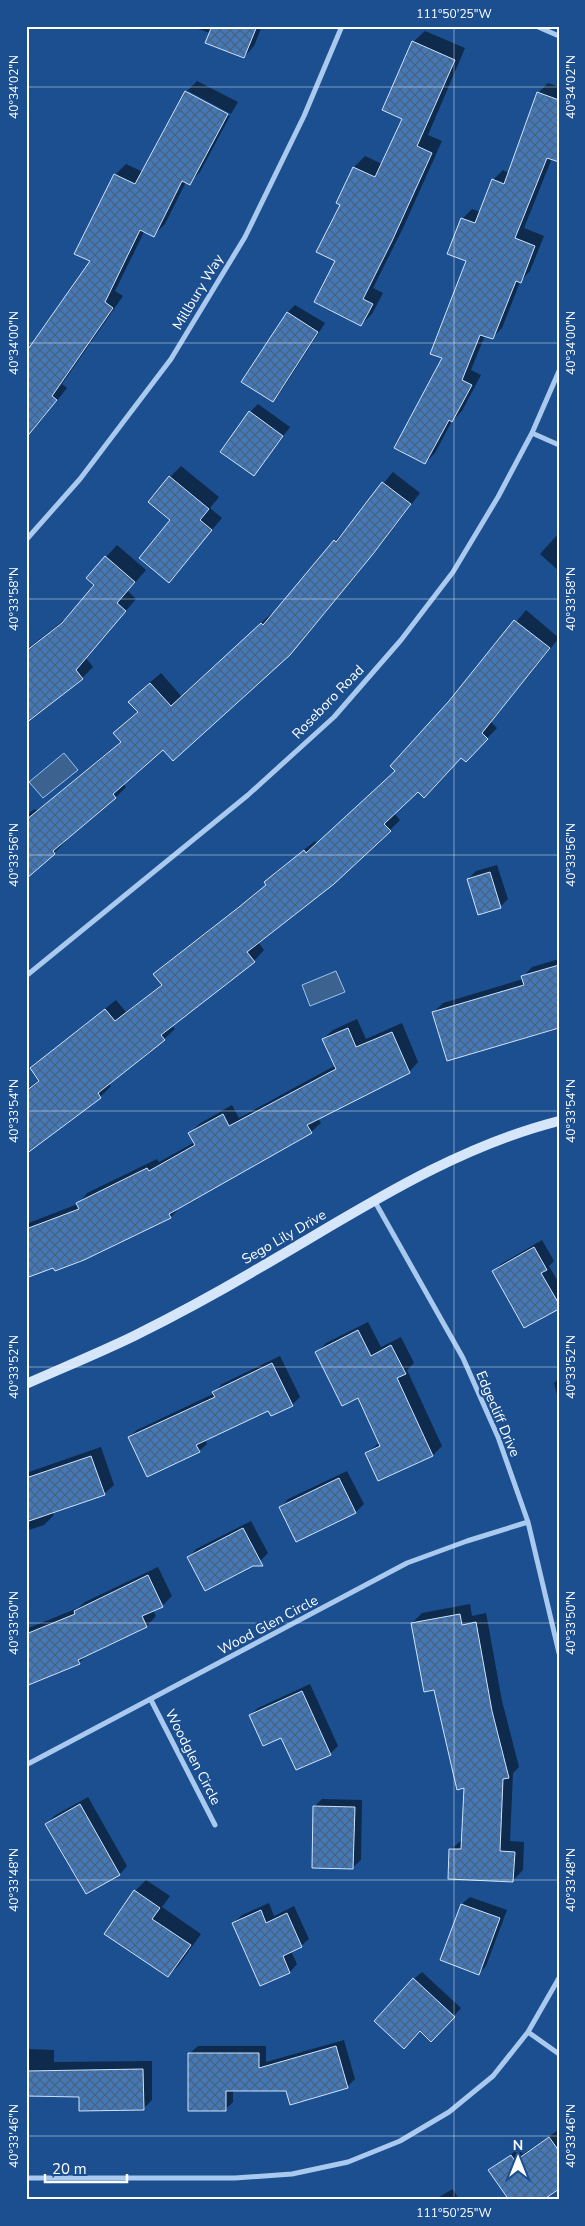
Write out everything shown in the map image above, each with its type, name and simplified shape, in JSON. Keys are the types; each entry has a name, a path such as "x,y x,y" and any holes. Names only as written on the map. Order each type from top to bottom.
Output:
{"street":[{"name":"Millbury Way","path":"26,540 80,478 170,359 245,237 304,116 342,26"},
{"path":"536,26 559,36"},
{"name":"Roseboro Road","path":"26,976 248,795 334,717 401,640 453,572 498,498 532,433 559,372"},
{"path":"532,433 559,445"},
{"name":"Sego Lily Drive","path":"26,1384 134,1336 252,1272 374,1200 456,1158 542,1126 559,1122"},
{"name":"Edgecliff Drive","path":"374,1200 463,1358 498,1437 528,1522 559,1653"},
{"name":"Wood Glen Circle","path":"26,1765 407,1564 467,1541 528,1522"},
{"name":"Woodglen Circle","path":"151,1700 215,1825"},
{"path":"26,2178 235,2178 292,2174 348,2162 400,2141 449,2112 492,2076 528,2032 559,1978"},
{"path":"528,2032 559,2054"}],"water":[{"path":"64,753 78,770 43,798 29,782"},
{"path":"336,971 345,992 310,1006 302,985"}],"building":[{"path":"212,26 257,26 244,58 205,43"},
{"path":"412,41 455,60 417,146 432,153 363,299 373,304 361,326 314,302 335,261 316,252 340,205 336,203 353,167 375,177 402,119 382,110"},
{"path":"185,91 228,114 190,185 182,181 154,237 140,230 105,302 113,308 52,396 57,400 26,438 26,352 90,261 74,254 114,174 135,184"},
{"path":"537,92 559,100 559,162 547,158 515,238 535,246 521,283 516,281 493,339 480,335 462,380 472,385 452,422 449,420 425,464 394,448 442,358 430,354 466,261 447,254 461,218 475,223 492,179 504,184"},
{"path":"287,312 318,332 273,402 241,382"},
{"path":"249,411 283,436 254,476 220,452"},
{"path":"169,476 209,509 200,520 212,530 169,583 139,558 170,520 148,502"},
{"path":"382,482 411,504 373,554 290,655 173,761 163,750 113,794 116,798 53,851 55,854 26,879 26,820 121,742 113,733 138,712 128,702 150,683 171,706 261,623 263,625 334,540 336,542"},
{"path":"105,556 135,582 117,603 126,611 76,670 83,679 26,723 26,651 62,623 94,585 86,578"},
{"path":"514,620 550,648 482,733 488,739 466,762 461,758 424,798 418,792 384,824 391,831 334,884 247,952 255,962 161,1035 165,1040 98,1093 101,1098 26,1154 26,1091 39,1081 30,1068 105,1009 115,1021 162,985 153,974 266,885 264,882 304,850 306,853 395,771 390,766 449,701"},
{"path":"490,872 501,908 478,915 467,879"},
{"path":"559,965 559,1028 447,1061 432,1012 524,985 521,976"},
{"path":"348,1028 356,1047 392,1032 410,1073 307,1125 312,1133 169,1214 171,1218 84,1260 55,1271 53,1268 26,1278 26,1229 79,1209 76,1203 147,1168 149,1171 195,1145 188,1133 223,1114 229,1126 336,1069 322,1039"},
{"path":"534,1247 547,1270 541,1273 559,1304 559,1309 524,1328 492,1271"},
{"path":"358,1330 371,1356 391,1345 406,1374 397,1378 433,1456 378,1481 365,1453 380,1446 358,1398 342,1406 315,1352"},
{"path":"272,1363 293,1406 271,1416 268,1411 196,1445 200,1452 147,1477 128,1437 215,1397 212,1392"},
{"path":"91,1456 105,1495 26,1522 26,1478"},
{"path":"339,1478 356,1513 296,1542 279,1507"},
{"path":"243,1528 263,1566 253,1566 205,1591 187,1557"},
{"path":"148,1575 163,1607 142,1616 147,1627 78,1660 80,1664 26,1686 26,1634 75,1614 74,1611"},
{"path":"460,1614 462,1625 476,1622 492,1711 509,1778 503,1779 500,1851 515,1852 513,1882 448,1879 449,1849 461,1849 464,1788 457,1790 434,1690 424,1692 411,1623"},
{"path":"302,1691 331,1755 296,1770 281,1738 263,1746 249,1715"},
{"path":"80,1804 120,1875 86,1894 45,1824"},
{"path":"313,1806 355,1807 353,1869 312,1868"},
{"path":"134,1890 160,1908 152,1919 191,1945 168,1977 104,1934"},
{"path":"461,1904 500,1918 479,1975 440,1960"},
{"path":"261,1910 266,1923 287,1913 302,1947 283,1956 290,1973 260,1986 232,1923"},
{"path":"413,1978 455,2017 431,2042 420,2031 404,2049 374,2021"},
{"path":"336,2046 348,2088 290,2105 286,2091 226,2091 226,2111 188,2111 188,2053 259,2053 259,2068"},
{"path":"143,2069 144,2110 79,2111 79,2097 26,2096 26,2071"},
{"path":"549,2137 559,2151 559,2189 543,2200 509,2200 488,2170 511,2155 515,2161"}]}
